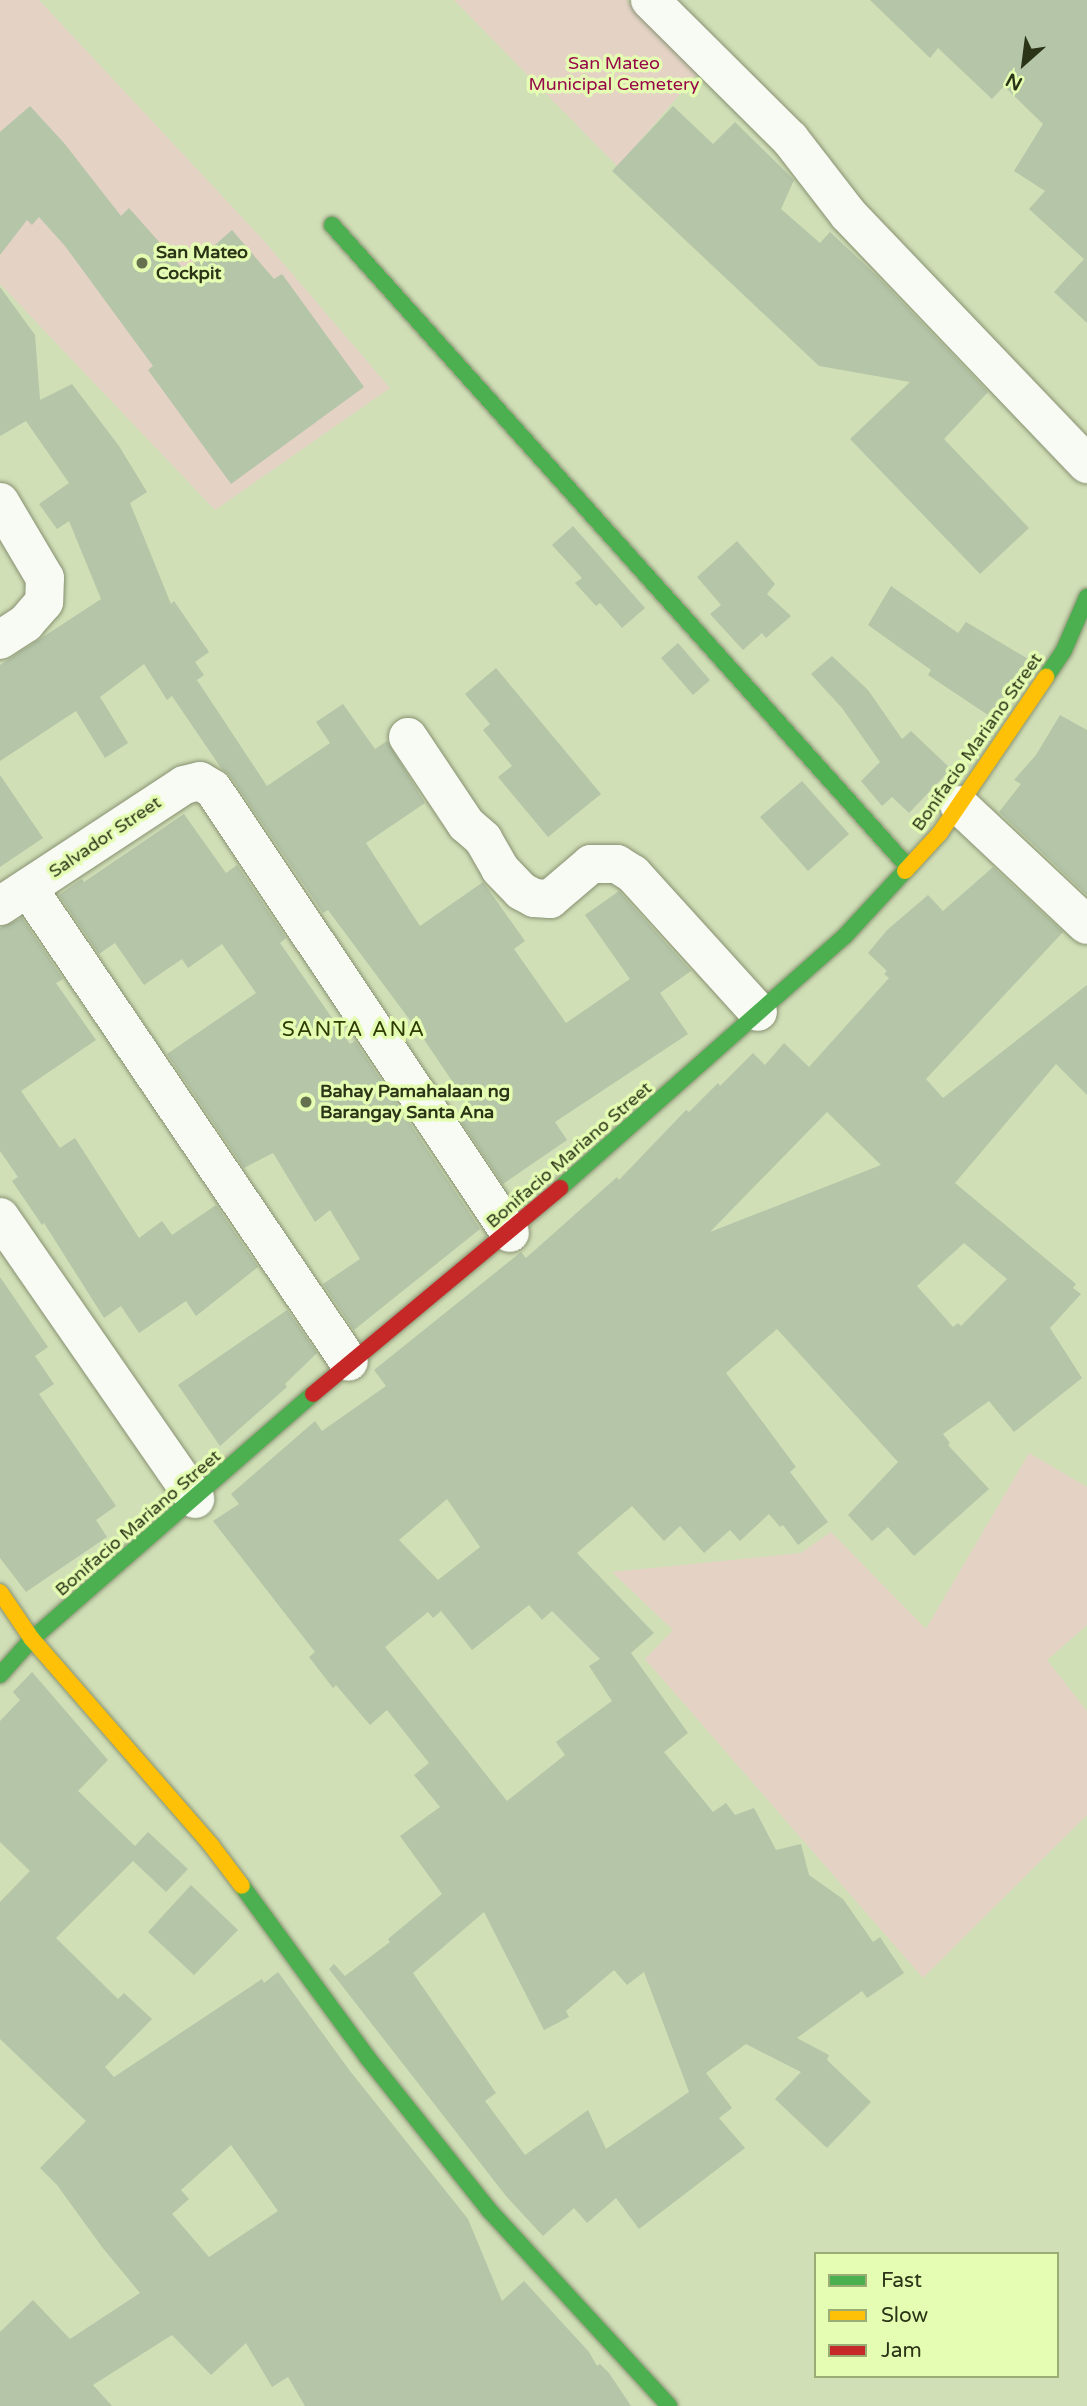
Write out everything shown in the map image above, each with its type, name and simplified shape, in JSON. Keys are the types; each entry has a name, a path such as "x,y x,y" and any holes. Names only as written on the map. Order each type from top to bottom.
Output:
{"street":[{"path":"650,0 790,139 848,214 1087,464"},
{"path":"332,225 908,867"},
{"path":"0,502 45,578 44,602 26,623 0,640"},
{"name":"Bonifacio Mariano Street","path":"0,1675 32,1639 349,1362 510,1233 844,936 940,833 1064,650 1087,597"},
{"path":"408,737 466,824 483,839 500,869 520,891 534,898 550,899 591,863 617,864 633,874 758,1013"},
{"name":"Salvador Street","path":"14,897 184,785 200,781 213,789 510,1233"},
{"path":"959,805 1087,925"},
{"path":"14,897 349,1362"},
{"path":"0,1217 195,1499"},
{"path":"0,1592 32,1639 211,1845 367,2057 489,2210 669,2406"}],"green space":[{"name":"San Mateo Cockpit","path":"0,0 39,0 265,242 390,388 215,510 0,284"},
{"name":"San Mateo Municipal Cemetery","path":"454,0 626,0 700,70 618,167"},
{"path":"1029,1453 1087,1487 1087,1625 1047,1660 1087,1711 1087,1815 923,1978 645,1659 673,1630 612,1572 801,1553 831,1532 926,1629"}],"building":[{"path":"870,0 1087,0 1087,323 1054,292 1084,259 1029,209 1045,191 1014,171 1043,124 1004,86 992,99 938,48 930,58"},
{"path":"30,106 64,143 121,216 129,208 185,271 232,230 274,279 282,274 364,387 231,484 148,370 153,366 65,246 39,217 32,225 27,220 0,255 0,132"},
{"path":"673,106 713,144 735,122 794,180 781,209 820,243 830,232 877,276 988,392 944,439 1029,528 980,574 850,439 910,382 819,366 612,171"},
{"path":"0,287 35,335 40,400 72,384 119,446 147,492 130,503 171,604 174,601 209,652 195,662 204,675 197,680 267,786 330,743 316,722 343,704 375,749 387,741 425,803 366,843 420,926 483,882 525,941 514,949 566,1023 630,979 585,915 619,891 691,971 660,993 688,1034 555,1122 567,1140 503,1184 459,1118 471,1109 421,1035 328,910 323,913 231,777 221,768 172,696 167,700 144,664 100,697 128,743 105,758 76,711 0,761 0,665 101,599 69,521 57,529 39,504 69,483 26,421 0,436"},
{"path":"573,526 645,608 622,628 600,603 596,606 575,583 582,578 552,545"},
{"path":"737,541 775,584 767,594 791,616 766,638 762,633 743,650 710,614 721,605 697,577"},
{"path":"891,586 958,633 966,622 1030,660 991,717 928,675 931,670 868,625"},
{"path":"678,643 710,680 693,695 661,658"},
{"path":"832,656 868,690 902,739 911,731 951,769 909,813 892,797 882,806 861,781 880,762 842,708 811,674"},
{"path":"496,668 601,794 548,837 498,777 512,766 483,730 490,724 465,694"},
{"path":"1060,715 1087,730 1087,895 999,812 1021,784 1014,780 1036,755"},
{"path":"0,775 43,838 0,867"},
{"path":"802,781 849,834 808,871 760,817"},
{"path":"184,814 226,873 237,865 286,938 280,943 350,1044 355,1041 480,1229 354,1330 323,1284 360,1259 330,1210 315,1222 273,1153 244,1168 167,1054 256,993 222,944 188,968 182,959 144,985 115,943 99,954 59,895 82,879 84,882"},
{"path":"993,867 1063,932 926,1079 943,1098 1087,985 1087,1095 1056,1064 955,1183 1076,1284 1073,1288 1081,1294 1050,1328 1082,1378 1014,1432 989,1401 943,1434 950,1443 948,1445 989,1489 914,1556 888,1527 872,1541 848,1515 898,1462 777,1329 726,1373 796,1467 790,1472 828,1522 798,1545 783,1525 780,1527 769,1514 740,1541 730,1530 704,1553 680,1526 664,1541 632,1506 577,1553 654,1633 631,1653 688,1733 664,1752 713,1812 726,1803 735,1815 754,1808 776,1850 801,1844 809,1875 843,1899 873,1942 880,1937 904,1973 867,1998 862,1991 797,2038 829,2055 827,2060 871,2102 827,2148 775,2099 801,2072 746,2044 706,2073 732,2108 719,2118 745,2148 639,2229 616,2198 587,2223 574,2208 543,2236 506,2196 329,1969 334,1964 345,1976 390,1942 388,1939 442,1894 400,1836 440,1807 414,1775 429,1763 387,1710 370,1725 336,1685 333,1688 309,1657 315,1652 213,1521 239,1504 231,1494 315,1421 322,1431 386,1386 374,1370 521,1252 526,1258 617,1177 619,1180 686,1110 689,1112 718,1083 720,1086 753,1053 765,1065 784,1043 809,1067 889,978 884,974 887,971 868,953 887,930 928,895 943,911","holes":["827,1112 881,1165 710,1232","964,1243 1007,1279 961,1326 958,1323 953,1327 917,1286","447,1499 480,1547 438,1580 399,1540","529,1605 542,1620 552,1611 600,1659 589,1666 612,1701 556,1742 565,1755 507,1801 385,1647 428,1612 433,1618 441,1611 472,1650","484,1912 544,2030 569,2017 566,2011 614,1970 627,1985 644,1972 689,2092 606,2149 588,2110 525,2155 485,2101 496,2093 413,1973"]},
{"path":"22,918 63,979 56,983 96,1040 21,1091 60,1148 75,1138 139,1238 162,1221 172,1235 216,1205 258,1267 196,1316 186,1301 139,1333 121,1306 104,1318 44,1223 42,1225 12,1181 18,1177 0,1151 0,928"},
{"path":"0,1277 48,1347 35,1356 54,1384 39,1394 116,1506 96,1520 107,1537 26,1592 0,1558"},
{"path":"287,1310 317,1353 285,1384 287,1387 220,1446 178,1385"},
{"path":"32,1672 108,1760 78,1791 135,1846 148,1832 188,1869 166,1892 133,1861 56,1938 118,1999 124,1993 152,2019 105,2067 114,2077 262,1979 264,1983 278,1972 350,2071 468,2219 502,2301 524,2281 589,2352 597,2366 600,2364 609,2373 631,2406 305,2406 288,2377 272,2387 246,2343 211,2375 172,2335 93,2385 112,2406 0,2406 0,2332 33,2300 70,2339 140,2293 57,2185 40,2168 86,2121 0,2039 0,1902 30,1871 0,1842 0,1721 20,1700 13,1692","holes":["231,2145 278,2211 209,2257 172,2214 189,2199 181,2190"]},
{"path":"191,1885 238,1930 194,1975 148,1932"}],"traffic: fast":[{"path":"332,225 908,867"},
{"path":"1046,677 1064,650 1087,597"},
{"path":"560,1188 844,937 905,871"},
{"path":"0,1675 32,1639 313,1394"},
{"path":"242,1886 367,2057 489,2210 669,2406"}],"traffic: slow":[{"path":"905,871 940,833 1046,677"},
{"path":"0,1592 32,1639 211,1845 242,1886"}],"traffic: jam":[{"path":"313,1394 560,1188"}],"place":[{"name":"San Mateo Cockpit","path":"142,263"},
{"name":"Bahay Pamahalaan ng Barangay Santa Ana","path":"306,1102"}],"district":[{"name":"SANTA ANA","path":"354,1030"}]}
